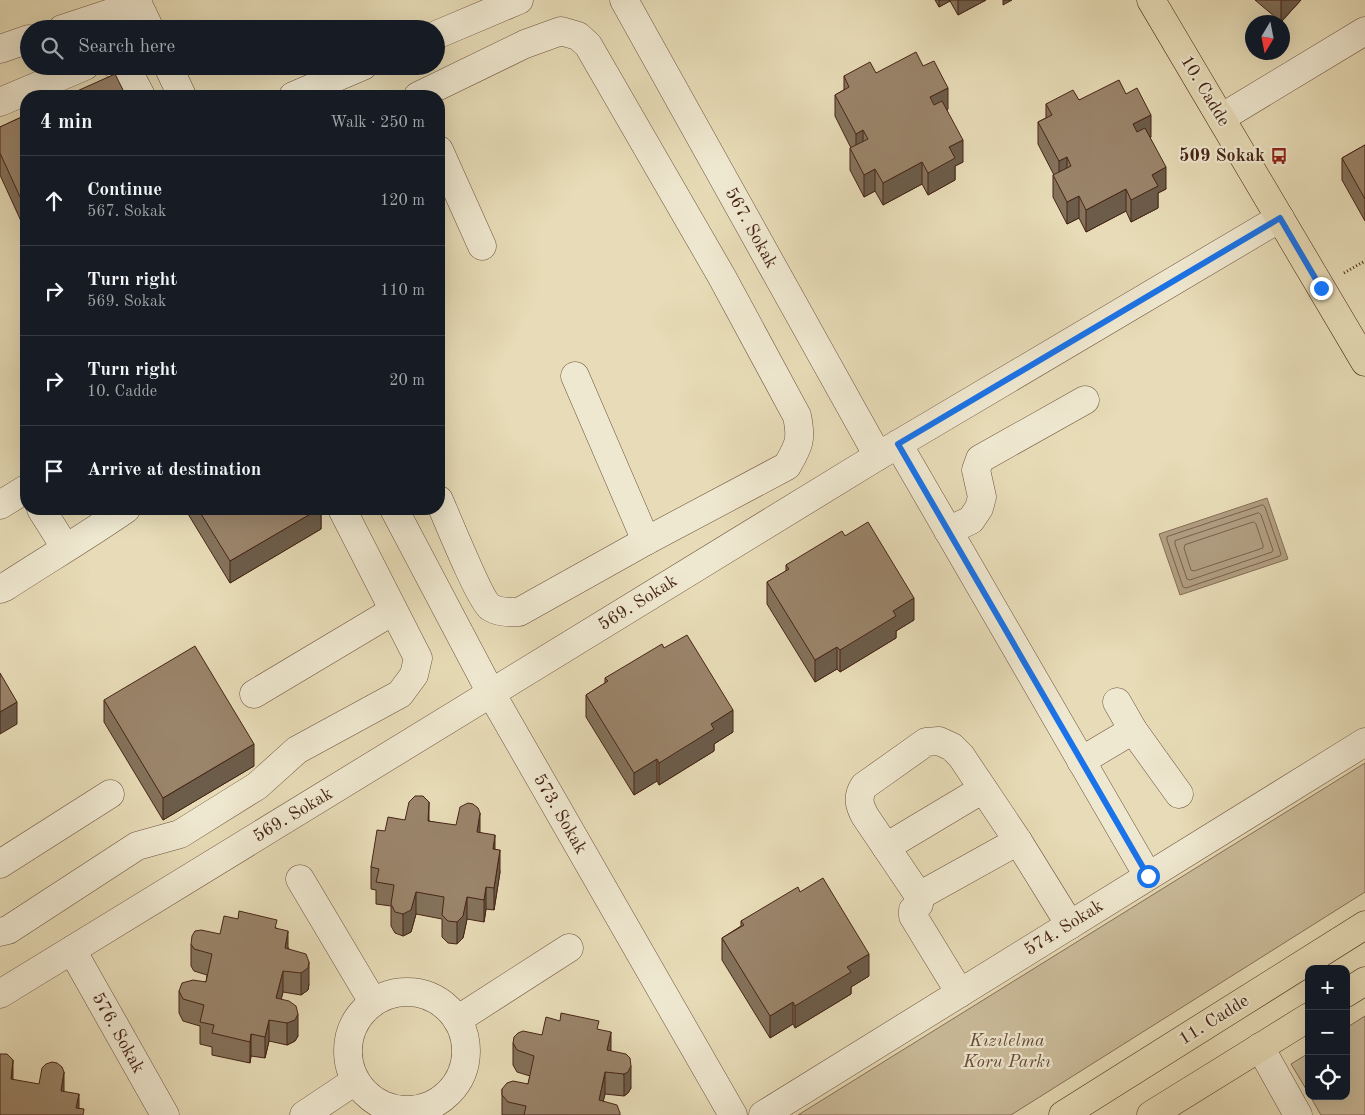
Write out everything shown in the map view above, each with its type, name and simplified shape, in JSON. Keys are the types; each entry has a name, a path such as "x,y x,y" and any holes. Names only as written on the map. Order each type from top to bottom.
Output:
{"main road":[{"name":"10. Cadde","path":"1151,0 1365,362"},
{"name":"11. Cadde","path":"1063,1115 1365,925"},
{"path":"1350,990 1365,981"},
{"path":"1152,1115 1305,1019"}],"street":[{"path":"445,31 519,0"},
{"name":"567. Sokak","path":"624,0 888,450 948,531 1148,876"},
{"path":"87,20 137,2 146,20"},
{"path":"430,90 525,44 562,31 578,36 588,45 722,277 797,416 801,434 797,449 787,466 646,541 519,612 502,613 488,606 445,513"},
{"path":"1221,118 1365,31"},
{"path":"0,49 20,42"},
{"path":"28,90 63,75"},
{"path":"130,75 137,90"},
{"path":"172,75 179,90"},
{"path":"307,90 342,75"},
{"path":"0,102 20,93"},
{"path":"445,163 482,246"},
{"name":"569. Sokak","path":"0,994 888,450 1280,218"},
{"path":"575,376 646,541"},
{"path":"948,531 971,520 979,508 982,496 976,470 980,459 1085,400"},
{"path":"0,505 20,493"},
{"path":"45,515 65,548"},
{"path":"0,589 117,515"},
{"path":"0,932 8,930 136,846 180,834 256,786 297,750 400,694 414,675 418,658 345,515"},
{"name":"573. Sokak","path":"397,515 491,694 733,1115"},
{"path":"254,694 393,611"},
{"path":"1117,702 1133,730 1179,794"},
{"path":"1081,761 1133,730"},
{"path":"960,993 913,916 913,910 919,904 919,896 865,816 859,804 860,793 864,786 926,742 939,741 952,747 961,756 1018,841 1070,925"},
{"name":"574. Sokak","path":"763,1115 1365,742"},
{"path":"886,848 983,789"},
{"path":"0,864 110,794"},
{"path":"919,896 1018,841"},
{"path":"300,879 373,1002"},
{"path":"457,1020 569,948"},
{"name":"576. Sokak","path":"72,950 165,1115"},
{"path":"401,992 430,996 443,1004 462,1028 466,1043 466,1059 462,1074 454,1088 443,1099 439,1109 429,1106 414,1111 382,1110 355,1081 350,1072 347,1056 348,1040 353,1025 362,1012 373,1002 386,995 401,992"},
{"path":"1260,1047 1298,1115"},
{"path":"304,1115 355,1081"}],"green space":[{"name":"Kızılelma Koru Parkı","path":"1365,763 1365,892 1011,1115 798,1115"},
{"path":"1365,1016 1365,1115 1321,1115 1312,1100 1350,1100 1350,1025"},
{"path":"1305,1055 1305,1087 1291,1064"}],"water":[{"path":"1267,498 1288,559 1180,595 1159,534"}],"building":[{"path":"916,52 923,66 934,61 948,88 930,97 934,105 942,101 963,140 949,147 955,158 928,173 922,162 883,183 875,169 864,175 850,148 868,139 863,130 856,134 835,95 849,87 844,76 870,62 876,73"},
{"path":"116,75 123,90 79,90"},
{"path":"1119,80 1126,94 1137,88 1151,115 1133,124 1137,132 1145,128 1166,167 1152,175 1158,186 1131,200 1126,189 1086,210 1079,196 1067,202 1053,175 1071,166 1067,157 1059,161 1038,122 1052,115 1046,104 1073,90 1079,100"},
{"path":"20,118 20,197 0,153 0,127"},
{"path":"1365,145 1365,199 1342,158"},
{"path":"202,515 309,515 230,561"},
{"path":"868,522 914,598 893,611 896,616 840,650 837,647 815,660 767,582 789,569 786,565 842,531 845,536"},
{"path":"687,635 733,710 711,724 714,729 659,763 657,759 634,773 586,695 608,681 605,678 662,644 664,648"},
{"path":"195,646 254,744 163,798 104,700"},
{"path":"0,673 17,702 0,712"},
{"path":"415,796 423,796 429,802 428,821 456,825 460,807 468,803 473,804 480,813 477,832 495,835 493,849 500,850 494,888 486,887 484,900 467,897 463,916 457,922 448,921 442,915 444,897 416,892 411,910 403,914 395,912 391,904 394,885 376,882 379,869 371,867 377,830 385,831 388,817 405,820 409,802"},
{"path":"823,878 869,954 847,967 851,972 795,1006 793,1002 770,1016 722,938 744,925 741,921 798,887 800,892"},
{"path":"239,911 277,920 275,928 288,931 285,948 306,954 309,962 308,968 301,973 283,971 276,998 289,1001 296,1006 298,1014 295,1020 287,1023 269,1020 265,1037 251,1034 250,1042 212,1033 214,1025 200,1022 204,1005 183,999 179,991 182,983 193,980 206,982 212,954 194,949 191,944 195,931 201,930 220,934 224,916 238,919"},
{"path":"561,1013 599,1021 597,1029 611,1032 607,1050 626,1054 630,1058 631,1066 628,1072 624,1074 605,1072 599,1100 617,1105 620,1115 524,1115 526,1106 508,1102 502,1095 502,1089 507,1083 513,1081 528,1084 534,1056 517,1050 513,1043 514,1037 523,1031 542,1035 546,1017 560,1021"},
{"path":"0,1054 7,1054 13,1060 11,1079 39,1084 42,1068 52,1062 57,1063 64,1072 61,1091 79,1094 76,1108 84,1109 83,1115 0,1115"}],"place":[{"name":"509 Sokak","path":"1279,156"}],"route":[{"path":"1148,876 898,444 1280,218 1321,288"}]}
